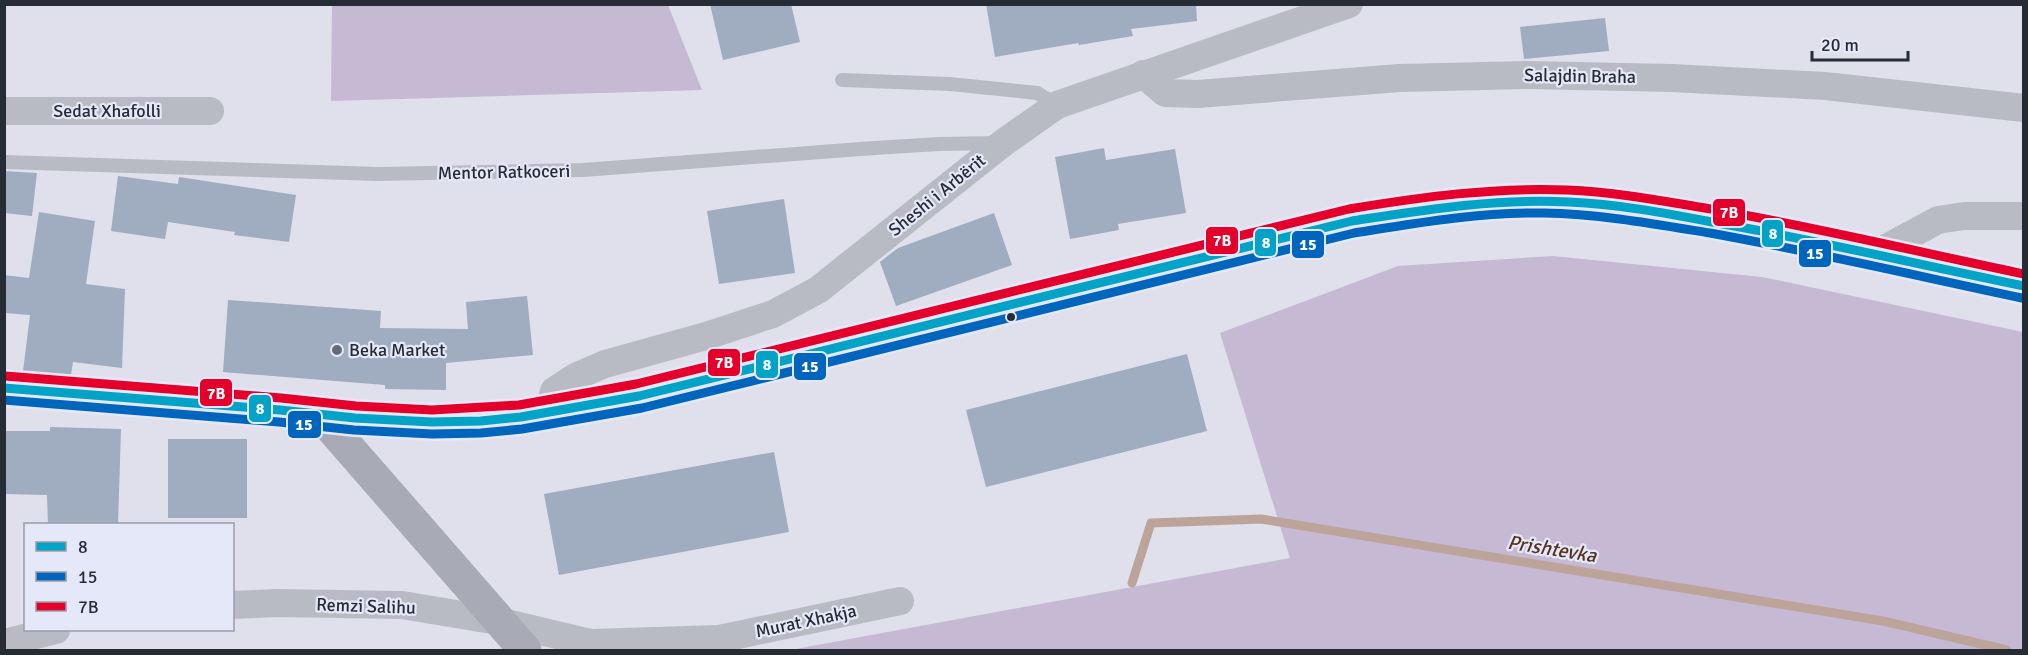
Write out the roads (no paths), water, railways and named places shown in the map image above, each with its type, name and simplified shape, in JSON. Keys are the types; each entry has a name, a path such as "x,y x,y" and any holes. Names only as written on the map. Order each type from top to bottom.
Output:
{"main road":[{"path":"4,388 442,423 548,414 650,394 1352,221 1421,210 1497,204 1567,202 1630,208 1786,235 2024,286"}],"street":[{"name":"Sheshi i Arbërit","path":"548,414 554,391 604,364 706,336 772,314 818,290 1003,143 1057,105 1349,4"},
{"name":"Salajdin Braha","path":"1143,74 1165,93 1198,94 1399,78 1528,75 1672,78 1825,86 2024,108"},
{"name":"Sedat Xhafolli","path":"4,111 210,111"},
{"path":"1875,254 1938,220 1964,216 2024,216"},
{"path":"320,415 525,651"},
{"name":"Murat Xhakja","path":"498,621 591,643 719,639 900,601"},
{"name":"Remzi Salihu","path":"234,605 277,603 402,605 498,621"},
{"path":"4,644 52,631"}],"lane":[{"path":"842,80 950,84 1037,93 1057,105"},
{"name":"Mentor Ratkoceri","path":"4,162 196,166 357,173 494,172 583,170 896,146 1003,143"}],"waterway":[{"name":"Prishtevka","path":"1132,583 1151,523 1261,519 1883,621 2007,650"}],"place":[{"name":"Beka Market","path":"337,350"}]}
